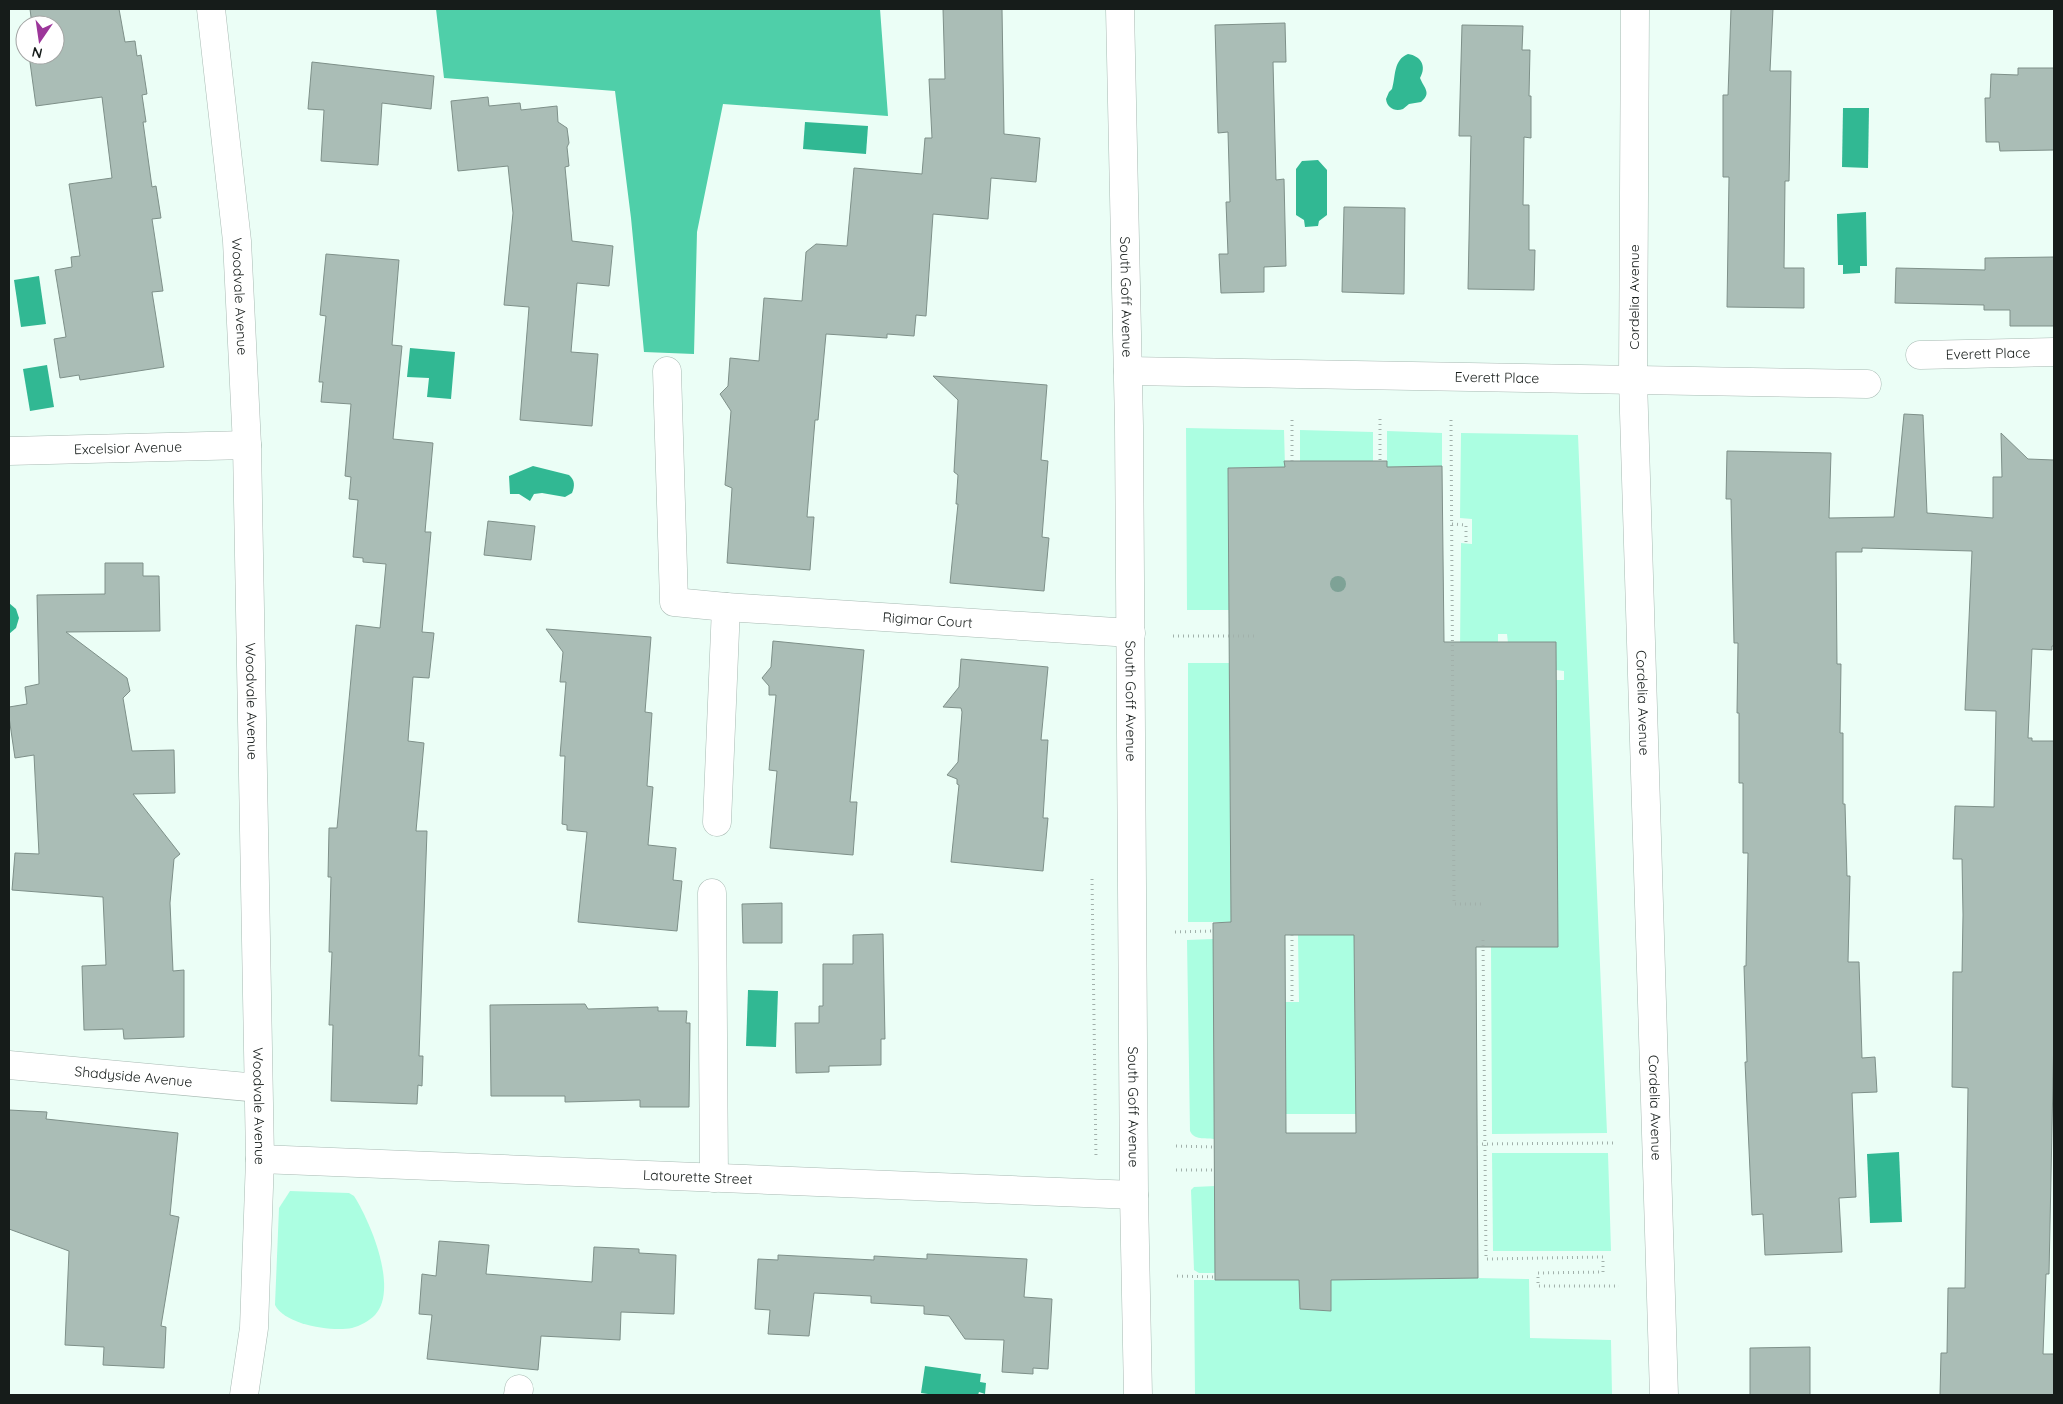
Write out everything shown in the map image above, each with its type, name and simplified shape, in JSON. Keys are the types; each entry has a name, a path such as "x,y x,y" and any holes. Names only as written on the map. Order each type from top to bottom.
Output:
{"street":[{"name":"Woodvale Avenue","path":"211,9 237,241 247,445 260,1159 254,1328 244,1395"},
{"name":"South Goff Avenue","path":"1120,9 1128,371 1134,1195 1138,1395"},
{"name":"Cordelia Avenue","path":"1635,9 1633,380 1664,1395"},
{"name":"Everett Place","path":"1920,355 2054,352"},
{"name":"Rigimar Court","path":"667,371 674,602 1131,633"},
{"name":"Everett Place","path":"1128,371 1867,384"},
{"name":"Excelsior Avenue","path":"9,451 247,445"},
{"path":"717,822 726,607"},
{"path":"712,893 714,1178"},
{"name":"Shadyside Avenue","path":"9,1065 258,1088"},
{"name":"Latourette Street","path":"260,1159 1134,1195"}],"path":[{"path":"1292,418 1292,461"},
{"path":"1380,419 1380,461"},
{"path":"1451,420 1454,904 1482,904"},
{"path":"1452,524 1466,525 1466,544"},
{"path":"1172,636 1258,636"},
{"path":"1092,879 1096,1167"},
{"path":"1175,932 1213,931"},
{"path":"1292,935 1292,1002"},
{"path":"1483,940 1486,1259 1603,1257 1603,1272 1538,1273 1538,1286 1619,1286"},
{"path":"1477,1144 1614,1143"},
{"path":"1176,1146 1214,1147"},
{"path":"1176,1170 1214,1170"},
{"path":"1177,1276 1215,1277"}],"shaded area":[{"path":"436,9 880,9 888,116 723,104 697,232 694,354 644,352 631,218 615,91 444,78"},
{"path":"1408,54 1419,59 1423,66 1420,78 1427,93 1421,102 1409,104 1400,110 1394,110 1388,105 1386,99 1392,89 1397,64"},
{"path":"1843,108 1869,108 1868,168 1842,167"},
{"path":"805,122 868,126 866,154 803,149"},
{"path":"1318,160 1327,170 1327,215 1319,221 1318,226 1305,227 1304,220 1296,215 1296,169 1302,161"},
{"path":"1866,212 1867,266 1860,266 1860,273 1843,274 1843,265 1838,265 1837,214"},
{"path":"39,276 46,324 21,327 14,280"},
{"path":"410,348 455,352 451,399 427,397 429,378 407,377"},
{"path":"47,365 54,407 30,411 23,369"},
{"path":"1186,428 1284,430 1285,467 1228,468 1229,610 1187,610"},
{"path":"1300,430 1373,432 1373,461 1300,461"},
{"path":"1387,431 1442,433 1442,466 1387,467"},
{"path":"1461,433 1578,435 1607,1133 1492,1134 1491,947 1557,947 1556,680 1564,680 1564,671 1556,670 1508,643 1507,634 1498,634 1498,643 1460,651 1461,543 1472,544 1472,519 1460,518"},
{"path":"533,466 569,475 574,483 572,493 565,497 542,493 534,494 530,501 519,494 510,494 509,476"},
{"path":"9,603 16,609 19,618 16,628 9,634"},
{"path":"1188,663 1229,663 1231,922 1188,922"},
{"path":"1298,935 1354,935 1356,1114 1286,1114 1285,1002 1299,1002"},
{"path":"1213,939 1214,1139 1194,1136 1190,1131 1187,940"},
{"path":"748,990 778,991 776,1047 746,1046"},
{"path":"1899,1152 1902,1222 1870,1223 1867,1154"},
{"path":"1492,1153 1608,1153 1611,1251 1493,1251"},
{"path":"1215,1186 1215,1273 1199,1273 1194,1270 1191,1190 1194,1187"},
{"path":"290,1191 349,1193 354,1196 374,1238 380,1255 383,1273 384,1289 382,1303 375,1315 364,1323 352,1328 343,1329 310,1326 288,1318 275,1305 279,1208"},
{"path":"1529,1279 1530,1338 1611,1340 1612,1395 1195,1395 1194,1280 1299,1280 1300,1309 1330,1311 1331,1280"},
{"path":"925,1366 981,1374 980,1382 986,1383 985,1394 979,1392 978,1395 935,1395 921,1393"}],"building":[{"path":"30,9 119,9 125,42 135,41 137,56 141,55 147,94 142,95 146,122 143,122 152,187 156,186 161,218 152,219 163,291 152,292 164,367 80,380 79,375 60,378 54,339 66,337 55,270 72,267 71,257 80,256 69,184 112,178 102,97 36,106 30,65 65,65 65,15 31,15"},
{"path":"943,9 1002,9 1004,134 1040,138 1036,182 991,178 988,219 933,214 926,316 916,315 914,336 887,334 887,338 826,334 818,420 815,420 807,517 814,517 810,570 727,563 732,488 725,485 731,411 720,394 728,386 730,358 759,361 764,298 802,301 806,252 816,244 847,246 854,168 922,174 925,138 932,138 929,79 945,79"},
{"path":"1731,9 1773,9 1770,71 1791,71 1789,181 1785,181 1784,268 1804,268 1804,308 1727,307 1729,177 1723,177 1723,95 1728,95"},
{"path":"1285,23 1286,62 1273,62 1276,180 1284,179 1286,266 1264,267 1264,292 1221,293 1219,254 1228,254 1226,202 1230,202 1228,132 1218,133 1215,25"},
{"path":"1462,25 1523,26 1522,50 1530,50 1529,96 1531,96 1531,138 1524,137 1523,205 1529,205 1529,250 1535,250 1534,290 1468,289 1471,136 1459,136"},
{"path":"312,62 434,76 431,109 382,103 378,165 321,161 324,110 308,109"},
{"path":"2018,68 2054,68 2054,150 2000,151 1999,142 1986,142 1985,98 1990,98 1991,74 2018,75"},
{"path":"488,97 489,106 520,103 521,110 557,106 558,122 567,128 569,143 567,147 569,166 565,167 572,241 613,246 609,286 577,283 571,352 598,354 592,426 520,420 529,307 504,305 513,213 508,166 458,171 451,101"},
{"path":"1344,207 1405,208 1404,294 1342,292"},
{"path":"326,254 399,260 392,345 402,346 393,439 433,443 425,532 431,532 422,632 434,633 429,678 413,677 408,741 424,743 416,831 427,831 419,1056 423,1056 422,1086 418,1085 417,1104 331,1101 333,1025 329,1025 332,952 329,952 331,877 328,877 329,828 337,828 356,625 380,628 386,564 363,562 363,558 353,557 358,500 349,499 351,477 345,476 351,404 321,402 323,382 319,382 326,316 320,315"},
{"path":"2054,257 2054,326 2010,326 2010,310 1984,310 1984,305 1895,303 1896,268 1985,270 1985,258"},
{"path":"933,376 1047,385 1041,460 1048,461 1042,537 1049,538 1044,591 950,583 958,504 956,504 958,475 954,472 958,400"},
{"path":"1904,414 1923,415 1927,513 1993,518 1993,477 2002,477 2001,433 2028,459 2054,460 2054,646 2052,646 2052,650 2032,649 2028,738 2032,738 2032,741 2054,741 2054,1031 2049,1274 2046,1274 2043,1354 2054,1354 2054,1395 1940,1395 1941,1353 1947,1353 1948,1288 1965,1288 1968,1088 1952,1087 1953,972 1962,972 1963,915 1962,859 1953,859 1955,806 1994,807 1996,711 1965,710 1972,551 1862,548 1862,552 1836,552 1837,664 1841,664 1840,733 1843,733 1843,804 1845,804 1847,876 1850,876 1848,962 1859,962 1862,1058 1875,1057 1877,1092 1852,1093 1856,1197 1839,1198 1842,1252 1765,1255 1763,1214 1752,1215 1745,1062 1747,1062 1744,966 1746,966 1748,853 1743,853 1743,783 1739,783 1738,643 1734,643 1731,499 1726,499 1727,451 1831,453 1829,518 1894,517"},
{"path":"1284,461 1387,461 1387,467 1442,466 1444,642 1556,642 1558,947 1476,947 1478,1278 1331,1280 1331,1311 1300,1309 1299,1280 1215,1280 1213,923 1231,922 1228,468 1285,467","holes":["1285,935 1354,935 1356,1133 1286,1133"]},
{"path":"488,521 535,526 531,560 484,555"},
{"path":"105,563 143,563 143,576 159,576 160,631 66,632 127,678 130,691 123,698 132,751 174,750 175,793 133,794 180,854 174,859 170,903 173,971 184,970 184,1037 124,1039 123,1029 84,1030 82,966 106,965 103,897 12,890 15,853 39,854 34,755 15,758 9,717 9,707 27,704 25,687 39,684 37,595 105,594"},
{"path":"546,629 651,637 645,712 652,713 647,786 653,787 648,845 676,848 673,880 682,881 677,931 578,922 587,832 567,830 567,825 562,824 565,756 560,756 566,682 560,682 563,652"},
{"path":"773,641 864,650 850,802 857,802 853,855 770,848 777,771 769,770 776,695 769,695 769,686 762,678 771,667"},
{"path":"961,659 1048,667 1041,740 1048,740 1043,818 1048,818 1043,871 951,862 959,785 957,784 957,779 947,775 958,762 962,712 961,708 943,707 959,687"},
{"path":"782,903 782,943 743,943 742,904"},
{"path":"883,934 885,1039 881,1039 881,1065 829,1066 829,1072 796,1073 795,1023 819,1023 819,1006 823,1006 823,964 853,964 853,935"},
{"path":"585,1004 588,1009 658,1007 658,1011 687,1011 686,1023 690,1023 689,1107 640,1107 640,1100 565,1102 565,1096 491,1096 490,1005"},
{"path":"9,1110 47,1112 46,1119 178,1133 170,1215 179,1217 161,1326 166,1327 164,1368 103,1365 104,1347 65,1345 69,1251 9,1229"},
{"path":"439,1241 489,1245 486,1274 592,1282 594,1247 639,1249 639,1253 676,1255 674,1314 621,1312 620,1340 541,1336 538,1370 427,1359 432,1315 419,1314 422,1274 436,1276"},
{"path":"927,1254 1027,1259 1024,1297 1052,1299 1048,1369 1033,1368 1033,1374 1002,1372 1004,1340 965,1339 949,1316 924,1314 924,1306 871,1303 871,1296 814,1293 809,1336 768,1334 770,1310 755,1309 758,1259 778,1260 778,1255 874,1260 874,1256 927,1259"},
{"path":"1810,1347 1810,1395 1750,1395 1750,1348"}]}
